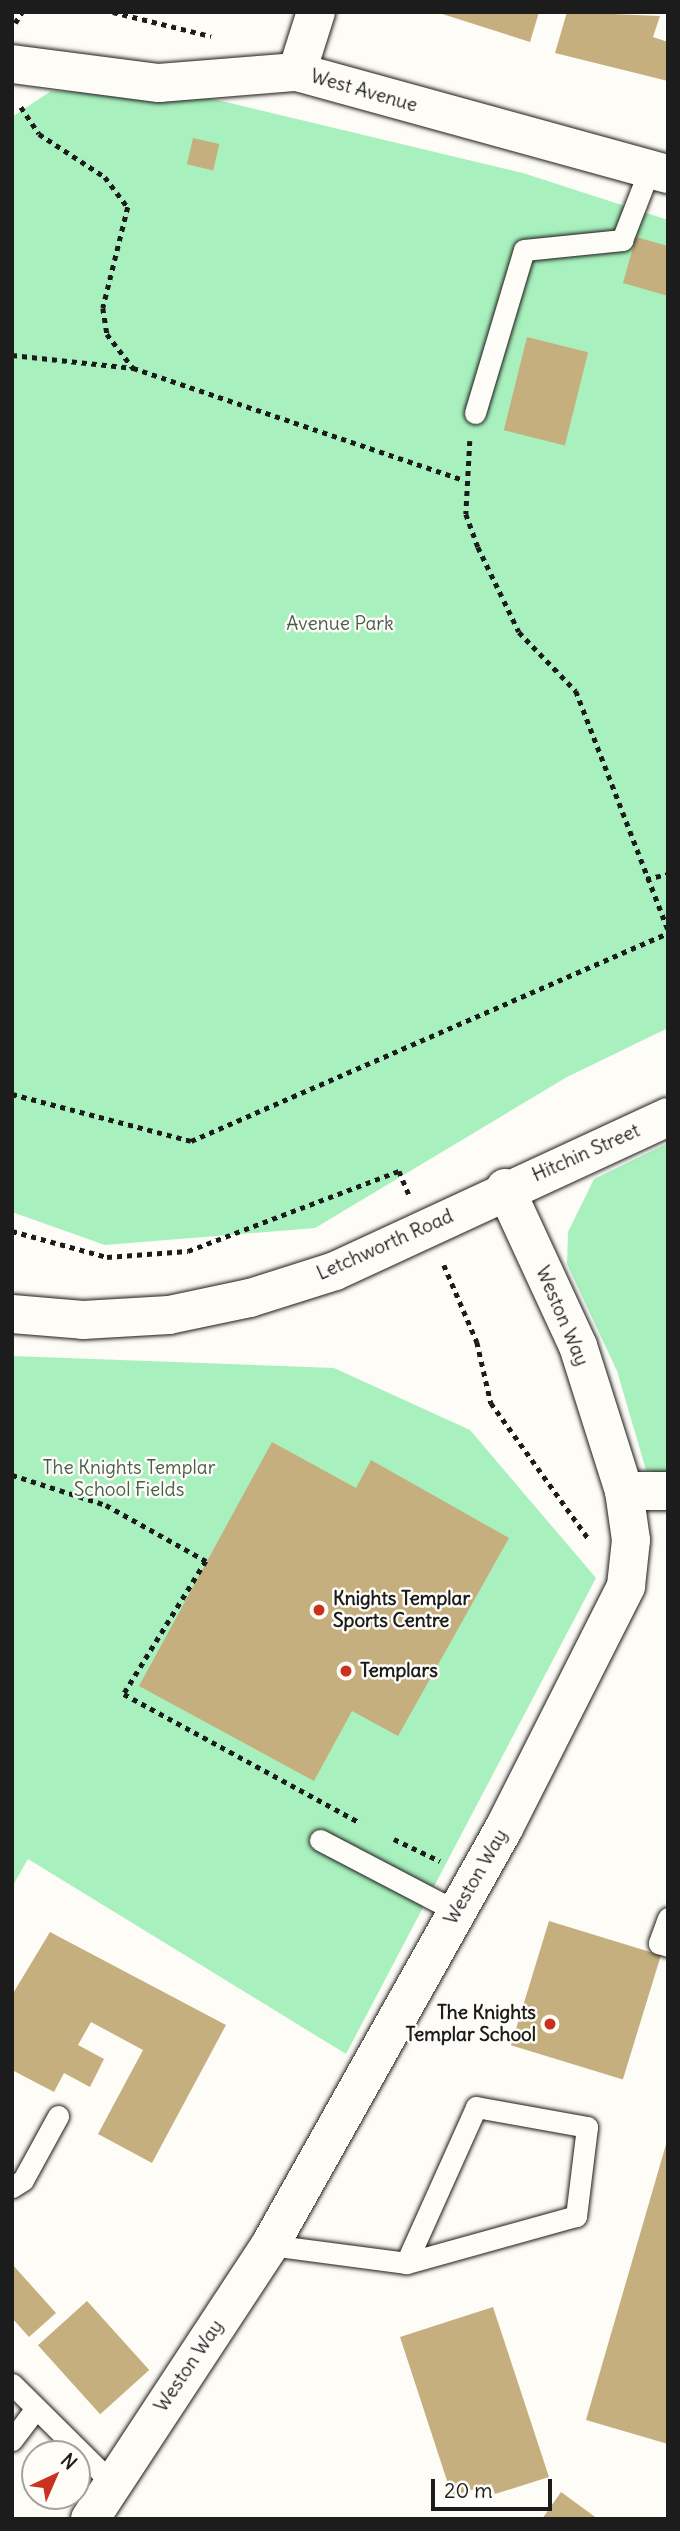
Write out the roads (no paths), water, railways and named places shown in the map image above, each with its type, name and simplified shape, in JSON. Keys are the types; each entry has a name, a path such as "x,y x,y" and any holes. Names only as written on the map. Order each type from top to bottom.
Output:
{"street":[{"path":"297,72 316,12"},
{"name":"West Avenue","path":"12,64 159,83 297,72 659,171"},
{"name":"Hitchin Street","path":"505,1188 668,1117"},
{"name":"Letchworth Road","path":"12,1314 83,1320 156,1316 250,1298 335,1271 505,1188"},
{"name":"Weston Way","path":"90,2519 270,2245 456,1911 626,1586 631,1540 624,1490 578,1346 505,1188"},
{"path":"624,1490 668,1491"}],"lane":[{"path":"475,413 524,250 622,240 659,171"},
{"path":"320,1840 456,1911"},
{"path":"668,1918 659,1943 668,1946"},
{"path":"270,2245 407,2263 576,2216 587,2127 476,2107 407,2263"},
{"path":"12,2187 23,2180 58,2116"},
{"path":"12,2384 35,2410 113,2484"},
{"path":"12,2440 35,2410"}],"place":[{"name":"Knights Templar Sports Centre","path":"319,1610"},
{"name":"Templars","path":"346,1671"},
{"name":"The Knights Templar School","path":"550,2024"}],"park label":[{"name":"Avenue Park","path":"340,624"},
{"name":"The Knights Templar School Fields","path":"129,1479"}]}
